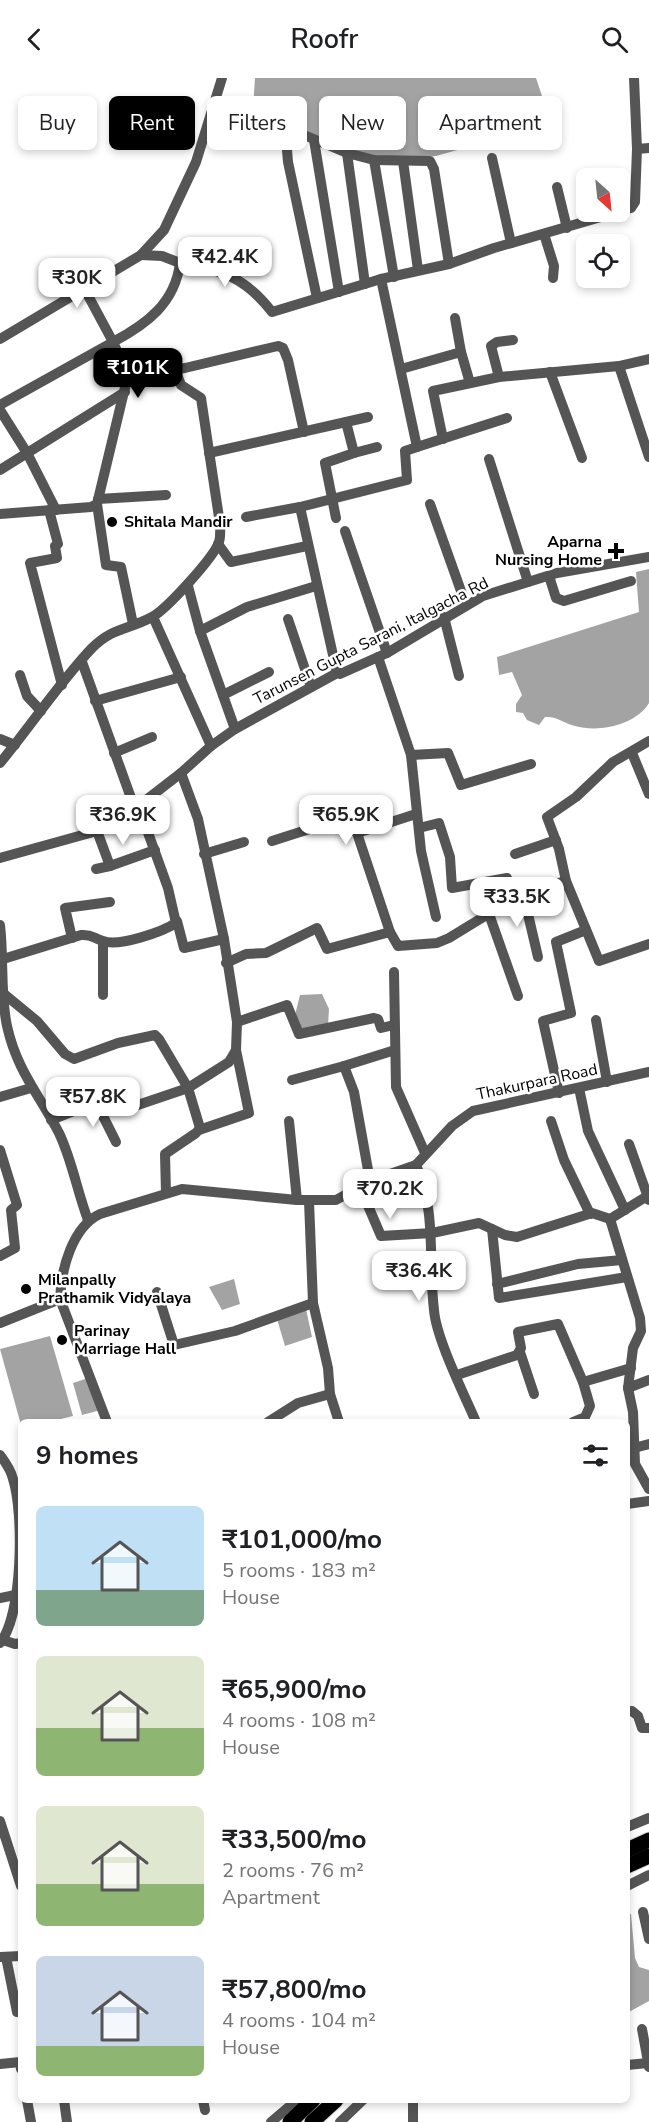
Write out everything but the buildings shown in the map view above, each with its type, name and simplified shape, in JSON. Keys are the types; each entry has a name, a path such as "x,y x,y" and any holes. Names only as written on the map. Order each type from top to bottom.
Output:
{"highway":[{"path":"630,1849 649,1840"},
{"path":"630,1865 649,1856"},
{"path":"290,2122 302,2103"},
{"path":"305,2103 317,2118 333,2103"}],"street":[{"path":"216,96 222,78"},
{"path":"630,208 635,202 637,149 634,78"},
{"path":"0,339 141,255 164,230 182,195 196,162 207,126"},
{"path":"307,137 347,153 374,160 426,160 432,164 449,264"},
{"path":"315,140 339,292"},
{"path":"637,149 649,148"},
{"path":"287,150 317,298"},
{"path":"347,153 365,284"},
{"path":"492,158 511,243"},
{"path":"374,160 393,277"},
{"path":"404,161 418,270"},
{"path":"557,187 567,228"},
{"path":"141,255 162,255 180,263 231,276 250,287 272,312 381,279 449,264 511,243 585,222"},
{"path":"544,234 554,266 553,278"},
{"path":"62,685 30,563 57,558 55,546 58,544 53,510 27,453 0,407 113,342 158,313 168,300 178,277 180,263"},
{"path":"381,279 417,447"},
{"path":"84,288 128,375 98,501 106,565 121,567 133,624"},
{"path":"455,318 470,383"},
{"path":"499,377 491,346 497,342 513,340"},
{"path":"128,375 176,369 267,347 283,348 288,360 304,432"},
{"path":"401,369 461,352"},
{"path":"443,439 433,391 499,377 619,366 649,359"},
{"path":"619,366 649,457"},
{"path":"0,763 62,685 108,633 153,616 188,586 193,575 218,544 220,524 201,399 181,385 176,369"},
{"path":"550,372 582,458"},
{"path":"0,470 125,392"},
{"path":"209,453 368,417"},
{"path":"246,518 407,480 405,452 507,418"},
{"path":"346,422 354,453"},
{"path":"336,518 325,464 377,447"},
{"path":"489,459 528,582"},
{"path":"0,514 91,507 98,501 166,495"},
{"path":"430,504 466,605"},
{"path":"300,507 337,673"},
{"path":"345,531 411,755 421,851 436,917"},
{"path":"218,544 231,562 307,546"},
{"name":"Tarunsen Gupta Sarani, Italgacha Rd","path":"0,858 97,831 119,821 181,774 210,746 235,729 337,673 340,674 383,655 483,596 549,576 649,557"},
{"path":"549,576 556,598 564,601 631,581"},
{"path":"188,586 200,631 235,729"},
{"path":"200,631 247,607 316,586"},
{"path":"153,616 210,746"},
{"path":"444,617 459,676"},
{"path":"288,619 311,687"},
{"path":"82,662 114,753 155,850 184,948 224,939"},
{"path":"223,695 269,672"},
{"path":"20,675 27,696 41,711"},
{"path":"95,701 181,676"},
{"path":"114,753 152,737"},
{"path":"0,739 15,745"},
{"path":"649,741 599,772 576,797 548,817 566,881 599,961 649,944"},
{"path":"411,755 446,752 451,756 461,785 531,764"},
{"path":"632,753 649,794"},
{"path":"166,1193 163,1164 165,1154 199,1130 249,1113 236,1050 237,1022 224,939 198,819 181,774"},
{"path":"357,833 416,814"},
{"path":"272,841 350,816 354,819 390,932 398,946 437,943 459,933 519,895 566,881"},
{"path":"418,828 439,823 450,857 452,888 507,878 519,895 538,957"},
{"path":"97,831 110,866"},
{"path":"515,854 556,840"},
{"path":"204,854 244,842"},
{"path":"96,869 155,850"},
{"path":"72,938 65,908 110,902"},
{"path":"489,914 518,996"},
{"path":"1,959 91,934 103,942 137,939 174,925 177,921"},
{"path":"0,925 3,993 13,1047 31,1088 66,1148 88,1220"},
{"path":"226,963 246,954 266,953 317,928 327,950 390,932"},
{"path":"559,1093 543,1021 571,1013 556,942 586,930"},
{"path":"103,942 103,995"},
{"path":"394,972 396,1087 425,1153"},
{"path":"3,993 20,1005 65,1054 74,1059 118,1043 155,1035 175,1062 188,1088 200,1124 199,1130"},
{"path":"237,1022 286,1005 299,1034 374,1018 378,1019 381,1028 394,1025"},
{"path":"596,1020 607,1082"},
{"path":"126,1109 188,1088 229,1062 236,1050"},
{"path":"292,1080 395,1050"},
{"path":"344,1066 354,1092 370,1180"},
{"name":"Thakurpara Road","path":"416,1165 452,1126 473,1111 649,1072"},
{"path":"0,1097 31,1088"},
{"path":"579,1088 588,1131 625,1210"},
{"path":"51,1120 96,1102 116,1142"},
{"path":"551,1121 564,1160 590,1214"},
{"path":"289,1122 297,1200"},
{"path":"360,1187 381,1236 432,1233 479,1223 505,1235 517,1237 590,1214 610,1219 648,1197 629,1144"},
{"path":"0,1150 17,1204 11,1210 15,1248 0,1256"},
{"path":"106,1419 60,1299 66,1264 73,1245 88,1220 182,1189 309,1201 336,1200 370,1180 416,1165 425,1184 432,1233 434,1312 475,1419"},
{"path":"309,1201 313,1303 328,1368 330,1394 338,1419"},
{"path":"610,1219 645,1330 633,1348 628,1388 633,1412 635,1464 649,1489"},
{"path":"492,1229 499,1298 627,1277"},
{"path":"497,1284 579,1264 622,1260"},
{"path":"157,1292 174,1345 236,1331 313,1303"},
{"path":"0,1323 60,1299"},
{"path":"534,1394 520,1352 518,1332 558,1324 583,1382 590,1406 585,1417 580,1419"},
{"path":"457,1375 520,1352"},
{"path":"583,1382 631,1368"},
{"path":"628,1388 649,1380"},
{"path":"273,1419 298,1403 330,1394"},
{"path":"634,1448 649,1444"},
{"path":"0,1455 17,1480 18,1502"},
{"path":"630,1504 649,1501"},
{"path":"0,1598 18,1594"},
{"path":"18,1594 1,1641 18,1644"},
{"path":"630,1711 638,1716 642,1728 649,1728"},
{"path":"630,1826 649,1818"},
{"path":"0,1821 18,1877"},
{"path":"630,1884 649,1875"},
{"path":"643,1912 649,1939"},
{"path":"18,1956 3,1957 16,1988 18,2012"},
{"path":"630,2065 649,2065 642,2029"},
{"path":"0,2064 18,2062"},
{"path":"28,2103 31,2122"},
{"path":"64,2103 67,2122"},
{"path":"271,2122 300,2103"},
{"path":"340,2122 360,2103"},
{"path":"413,2103 413,2122"}],"shaded area":[{"path":"255,78 536,78 542,96 418,96 418,150 457,150 436,156 368,162 340,150 406,150 406,96 319,96 319,141 307,136 307,96 254,96"},
{"path":"649,569 649,703 643,711 626,722 606,728 585,728 549,717 545,717 539,725 527,720 523,713 516,712 516,704 522,695 512,672 499,675 497,657 639,612 636,572"},
{"path":"322,994 329,1009 328,1026 303,1031 294,1019 300,995"},
{"path":"234,1279 240,1304 222,1310 209,1287"},
{"path":"306,1309 312,1337 285,1346 277,1319"},
{"path":"50,1336 73,1416 61,1419 19,1419 0,1349"},
{"path":"91,1377 101,1410 82,1415 73,1383"},
{"path":"630,1914 635,1958 639,1967 649,1970 649,2001 630,2011"}],"place":[{"name":"Shitala Mandir","path":"112,522"},
{"name":"Aparna Nursing Home","path":"616,551"},
{"name":"Milanpally Prathamik Vidyalaya","path":"26,1289"},
{"name":"Parinay Marriage Hall","path":"62,1340"}]}
